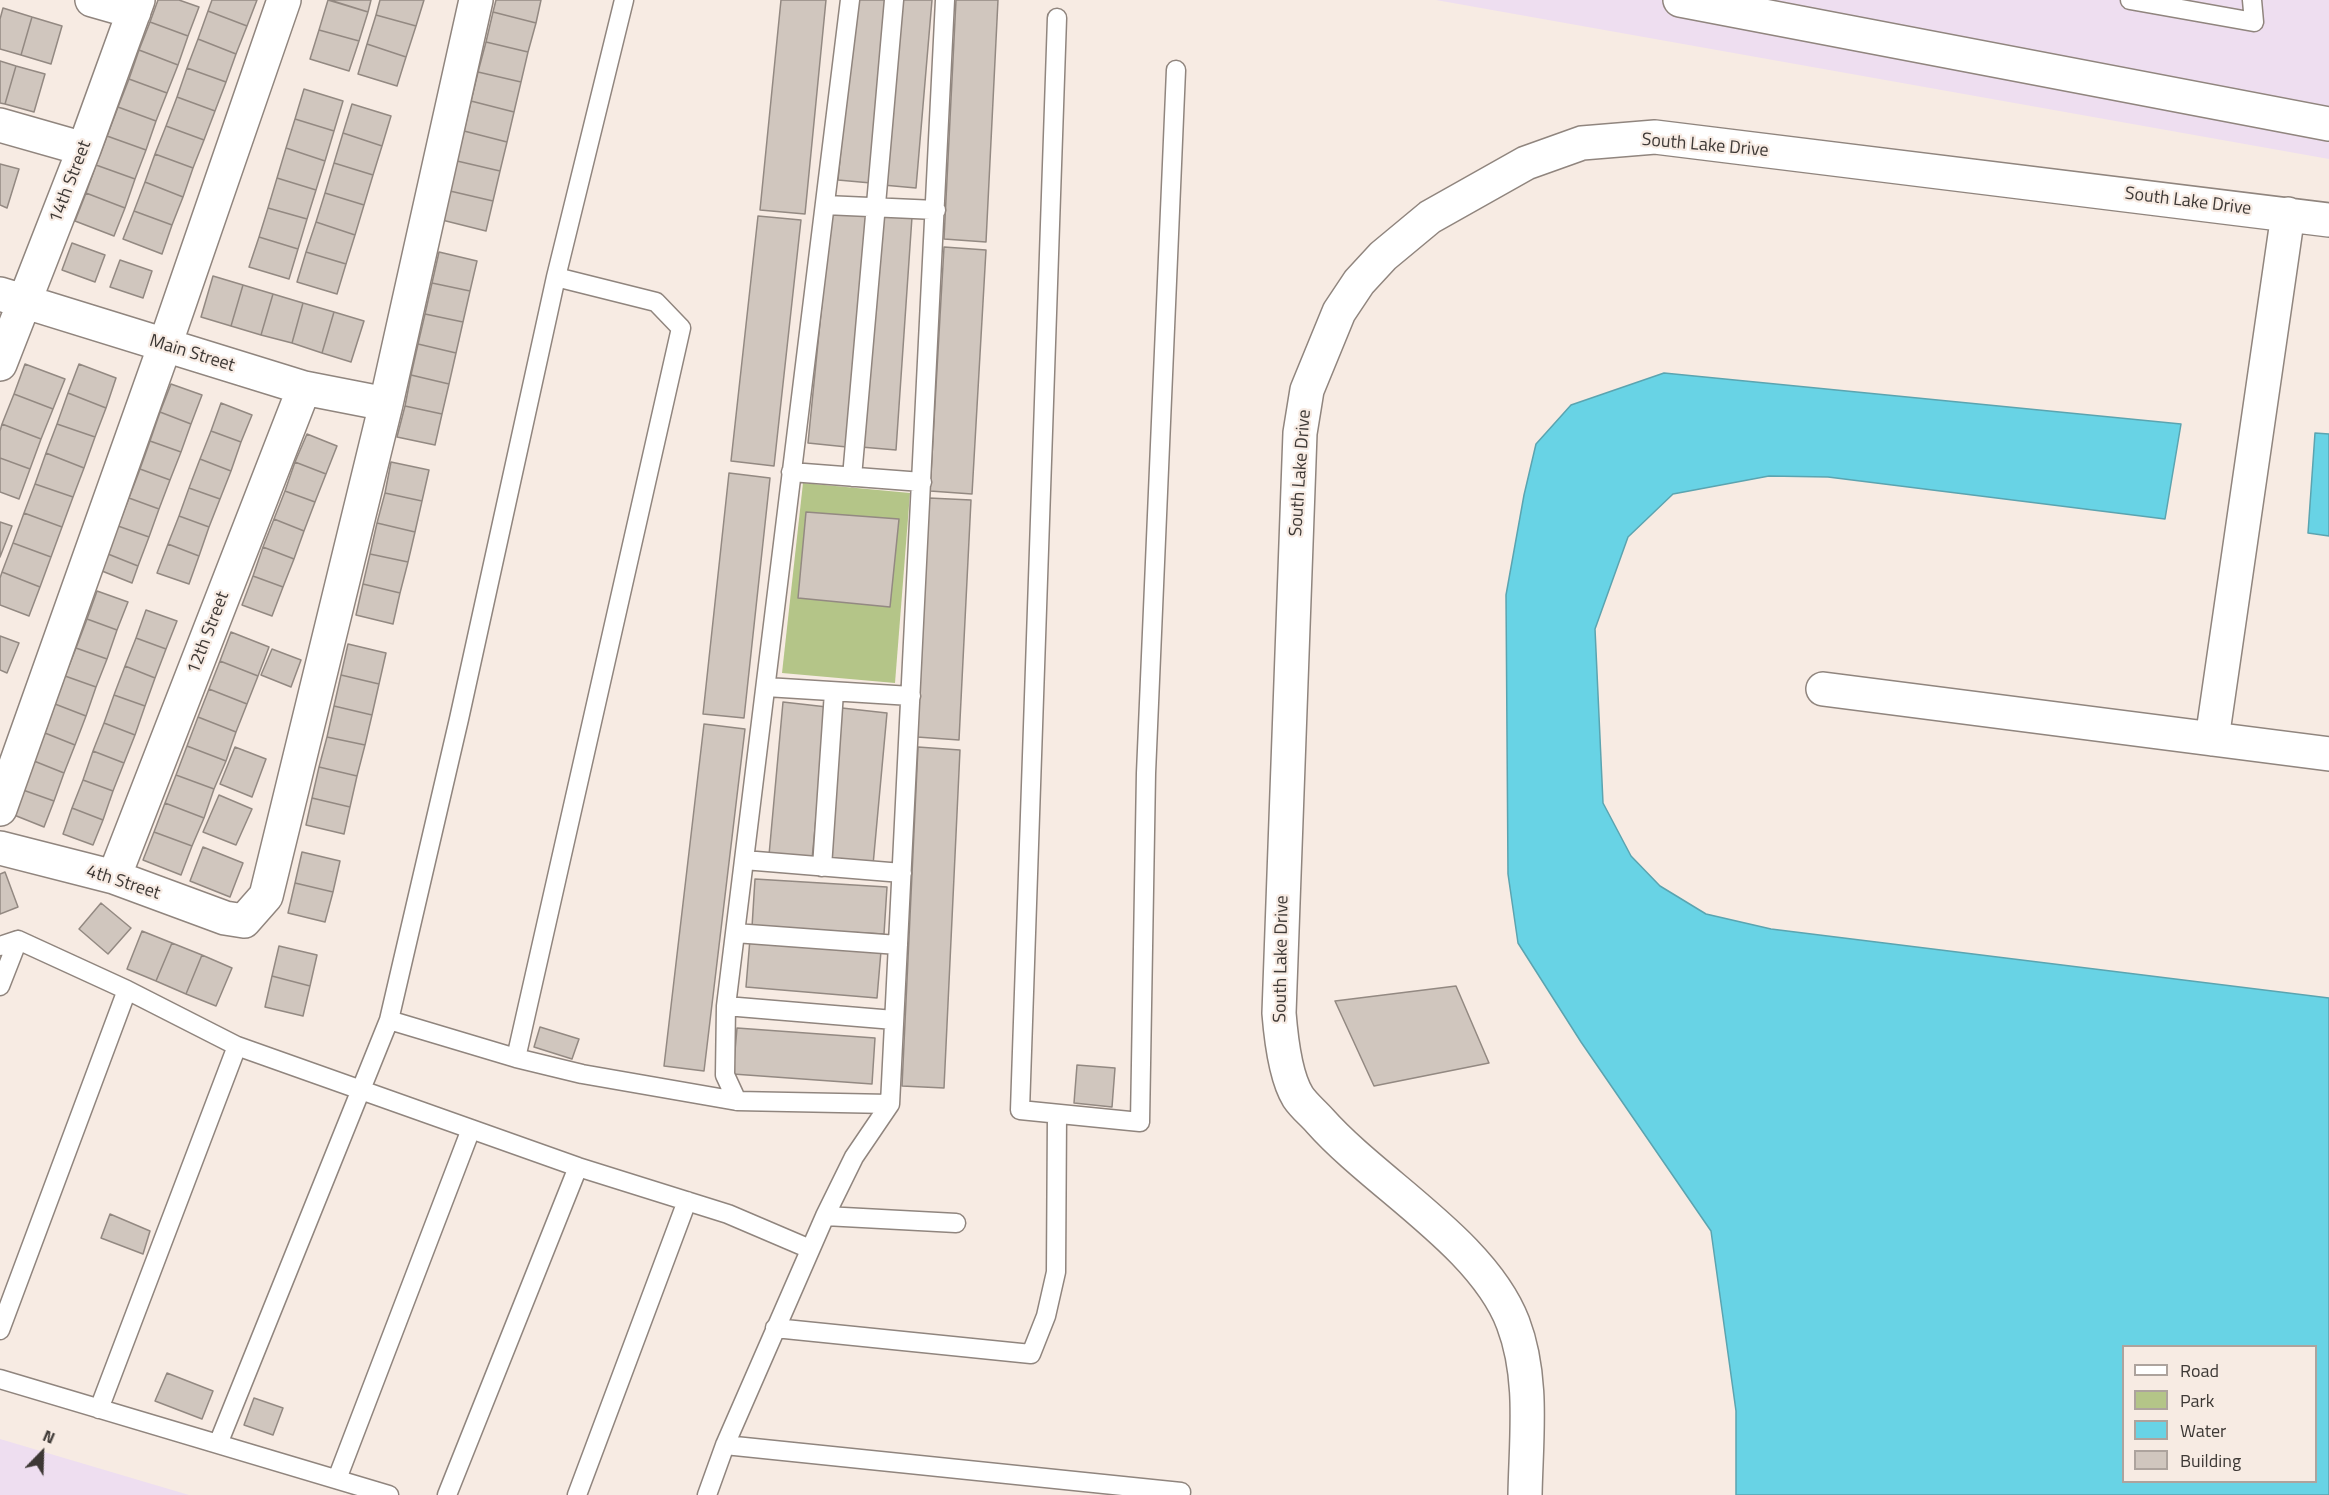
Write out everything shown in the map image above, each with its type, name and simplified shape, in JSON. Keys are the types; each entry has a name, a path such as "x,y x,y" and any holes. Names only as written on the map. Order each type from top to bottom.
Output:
{"street":[{"path":"92,0 136,6"},
{"path":"0,809 165,345 284,0"},
{"path":"386,405 476,0"},
{"path":"1680,0 2329,124"},
{"name":"14th Street","path":"0,364 12,298 84,149 136,6"},
{"path":"0,125 84,149"},
{"name":"South Lake Drive","path":"1525,1495 1527,1384 1513,1323 1492,1285 1472,1260 1334,1138 1298,1096 1283,1052 1280,1001 1300,433 1307,390 1339,312 1359,282 1383,256 1430,217 1526,163 1582,143 1655,137 2329,220"},
{"path":"2212,738 2288,214"},
{"name":"Main Street","path":"12,298 304,388 386,405"},
{"name":"12th Street","path":"114,877 304,388"},
{"name":"4th Street","path":"0,848 114,877 225,918 244,921 266,896 386,405"},
{"path":"1823,689 2329,754"}],"lane":[{"path":"218,1444 389,1020 459,719 556,277 624,0"},
{"path":"737,1101 725,1075 726,1006 850,0"},
{"path":"852,477 894,0"},
{"path":"707,1495 725,1445 825,1216 854,1157 890,1104 945,0"},
{"path":"2130,0 2254,22 2252,0"},
{"path":"1057,18 1020,1110 1140,1122 1146,773 1176,70"},
{"path":"825,205 936,210"},
{"path":"516,1058 681,328 656,302 556,277"},
{"path":"791,472 922,482"},
{"path":"766,687 910,696"},
{"path":"822,867 834,692"},
{"path":"744,860 902,873"},
{"path":"735,933 898,945"},
{"path":"0,986 18,940"},
{"path":"0,946 18,940 127,990 237,1046 579,1167 728,1214 810,1249"},
{"path":"0,1330 127,990"},
{"path":"726,1006 894,1020"},
{"path":"389,1020 516,1058 582,1074 737,1101 890,1104"},
{"path":"99,1409 237,1046"},
{"path":"775,1328 1031,1354 1046,1316 1056,1272 1057,1114"},
{"path":"337,1479 471,1129"},
{"path":"447,1495 579,1167"},
{"path":"576,1495 687,1201"},
{"path":"825,1216 956,1223"},
{"path":"0,1378 389,1495"},
{"path":"725,1445 1181,1492"}],"shaded area":[{"path":"1436,0 2329,0 2329,159"},
{"path":"0,1439 189,1495 0,1495"}],"green space":[{"path":"803,483 910,493 895,683 782,673"}],"water":[{"path":"1664,373 2181,424 2165,519 1828,477 1769,476 1673,494 1628,537 1595,629 1603,803 1631,856 1660,886 1706,914 1771,929 2329,998 2329,1495 1736,1495 1736,1411 1711,1231 1581,1042 1518,943 1508,874 1506,595 1524,495 1536,444 1571,405"},
{"path":"2315,433 2329,434 2329,536 2308,533"}],"building":[{"path":"158,0 179,0 199,7 188,36 150,22"},
{"path":"212,0 257,0 247,26 208,11"},
{"path":"328,0 368,12 359,41 319,30"},
{"path":"330,0 371,0 368,12"},
{"path":"380,0 424,0 416,26 376,15"},
{"path":"496,0 541,0 536,23 493,12"},
{"path":"781,0 826,0 805,214 760,210"},
{"path":"855,0 889,0 871,183 838,180"},
{"path":"900,0 932,0 916,188 883,185"},
{"path":"956,0 998,0 986,242 944,239"},
{"path":"3,8 32,17 21,55 0,49 0,19"},
{"path":"208,11 247,26 236,54 198,39"},
{"path":"493,12 536,23 528,52 486,42"},
{"path":"376,15 416,26 406,57 367,44"},
{"path":"32,17 62,26 51,64 21,55"},
{"path":"150,22 188,36 178,65 139,50"},
{"path":"319,30 359,41 349,71 310,59"},
{"path":"198,39 236,54 226,82 187,68"},
{"path":"486,42 528,52 521,82 478,72"},
{"path":"367,44 406,57 397,86 358,74"},
{"path":"139,50 178,65 167,93 129,79"},
{"path":"0,61 16,66 5,104 0,103"},
{"path":"16,66 45,74 34,112 5,104"},
{"path":"187,68 226,82 215,111 177,97"},
{"path":"478,72 521,82 514,112 471,101"},
{"path":"129,79 167,93 156,121 118,107"},
{"path":"304,89 343,101 334,131 295,119"},
{"path":"177,97 215,111 204,140 166,126"},
{"path":"471,101 514,112 507,142 464,131"},
{"path":"352,104 391,116 382,146 343,133"},
{"path":"118,107 156,121 146,150 107,136"},
{"path":"295,119 334,131 325,161 286,148"},
{"path":"166,126 204,140 193,168 155,154"},
{"path":"464,131 507,142 500,171 457,161"},
{"path":"343,133 382,146 373,175 334,163"},
{"path":"107,136 146,150 135,179 96,165"},
{"path":"286,148 325,161 316,190 277,178"},
{"path":"155,154 193,168 183,197 145,182"},
{"path":"457,161 500,171 493,201 450,191"},
{"path":"334,163 373,175 364,205 325,193"},
{"path":"0,164 19,169 7,208 0,205"},
{"path":"96,165 135,179 125,208 86,193"},
{"path":"277,178 316,190 307,219 268,208"},
{"path":"145,182 183,197 172,225 134,211"},
{"path":"450,191 493,201 486,231 442,220"},
{"path":"86,193 125,208 114,236 75,221"},
{"path":"325,193 364,205 355,235 316,222"},
{"path":"268,208 307,219 298,249 259,237"},
{"path":"134,211 172,225 162,254 123,239"},
{"path":"831,212 870,216 847,447 808,443"},
{"path":"878,214 912,217 896,450 861,447"},
{"path":"758,216 801,220 774,466 731,461"},
{"path":"316,222 355,235 346,264 306,252"},
{"path":"259,237 298,249 289,279 249,267"},
{"path":"72,243 105,255 95,282 62,270"},
{"path":"944,247 986,250 972,494 930,491"},
{"path":"306,252 346,264 337,294 297,282"},
{"path":"439,252 477,261 470,291 432,283"},
{"path":"120,260 152,271 143,298 110,287"},
{"path":"213,276 243,285 231,326 201,317"},
{"path":"432,283 470,291 463,322 425,314"},
{"path":"243,285 273,294 261,335 231,326"},
{"path":"273,294 303,303 292,343 261,335"},
{"path":"303,303 334,312 322,353 292,343"},
{"path":"334,312 364,321 351,362 322,353"},
{"path":"425,314 463,322 456,353 418,344"},
{"path":"418,344 456,353 449,384 411,375"},
{"path":"25,364 65,379 53,409 14,394"},
{"path":"79,364 116,378 106,408 68,393"},
{"path":"411,375 449,384 442,414 405,406"},
{"path":"171,384 202,395 191,424 160,412"},
{"path":"68,393 106,408 95,437 57,424"},
{"path":"14,394 53,409 41,439 2,424"},
{"path":"221,403 252,415 241,442 211,431"},
{"path":"405,406 442,414 435,445 397,437"},
{"path":"160,412 191,424 181,452 150,441"},
{"path":"2,424 41,439 30,469 0,458"},
{"path":"57,424 95,437 84,468 46,453"},
{"path":"211,431 241,442 231,471 200,459"},
{"path":"307,434 337,446 326,474 295,462"},
{"path":"150,441 181,452 170,480 140,469"},
{"path":"46,453 84,468 73,497 35,484"},
{"path":"0,458 30,469 19,499 0,492"},
{"path":"200,459 231,471 220,499 189,488"},
{"path":"295,462 326,474 315,502 285,491"},
{"path":"391,462 429,470 422,501 385,493"},
{"path":"140,469 170,480 159,509 129,498"},
{"path":"729,473 770,478 744,718 703,714"},
{"path":"35,484 73,497 62,527 24,513"},
{"path":"189,488 220,499 209,527 179,516"},
{"path":"285,491 315,502 304,531 274,519"},
{"path":"385,493 422,501 415,532 377,523"},
{"path":"129,498 159,509 149,537 118,526"},
{"path":"929,498 971,500 959,740 917,737"},
{"path":"806,512 899,519 890,607 798,598"},
{"path":"24,513 62,527 51,557 13,543"},
{"path":"179,516 209,527 199,556 168,544"},
{"path":"274,519 304,531 294,559 263,547"},
{"path":"0,522 12,526 0,557"},
{"path":"377,523 415,532 408,562 370,554"},
{"path":"118,526 149,537 138,566 108,554"},
{"path":"13,543 51,557 40,587 2,572"},
{"path":"168,544 199,556 189,584 157,573"},
{"path":"263,547 294,559 283,587 253,576"},
{"path":"108,554 138,566 132,583 102,571"},
{"path":"370,554 408,562 400,593 363,584"},
{"path":"2,572 40,587 29,616 0,605"},
{"path":"253,576 283,587 272,616 242,605"},
{"path":"363,584 400,593 393,624 356,615"},
{"path":"97,591 128,602 117,630 87,619"},
{"path":"146,610 177,621 166,649 136,638"},
{"path":"87,619 117,630 107,659 76,648"},
{"path":"231,632 269,647 258,676 220,661"},
{"path":"0,636 19,643 7,673 0,670"},
{"path":"136,638 166,649 155,678 125,666"},
{"path":"348,644 386,653 379,684 341,675"},
{"path":"76,648 107,659 96,687 65,676"},
{"path":"272,649 301,660 291,687 261,675"},
{"path":"220,661 258,676 247,704 209,689"},
{"path":"125,666 155,678 145,706 114,695"},
{"path":"341,675 379,684 372,715 334,706"},
{"path":"65,676 96,687 86,716 55,704"},
{"path":"209,689 247,704 236,732 198,717"},
{"path":"114,695 145,706 135,735 104,723"},
{"path":"783,702 827,707 812,859 769,855"},
{"path":"55,704 86,716 75,745 45,733"},
{"path":"334,706 372,715 365,745 327,737"},
{"path":"842,708 887,713 873,865 828,860"},
{"path":"198,717 236,732 226,761 187,746"},
{"path":"104,723 135,735 124,763 93,751"},
{"path":"704,724 745,729 704,1071 664,1066"},
{"path":"45,733 75,745 64,773 34,761"},
{"path":"327,737 365,745 357,776 319,767"},
{"path":"187,746 226,761 214,789 176,775"},
{"path":"235,747 266,759 252,797 220,784"},
{"path":"918,747 960,750 944,1088 902,1086"},
{"path":"93,751 124,763 113,791 83,780"},
{"path":"34,761 64,773 54,801 23,790"},
{"path":"319,767 357,776 350,807 312,798"},
{"path":"176,775 214,789 204,818 165,803"},
{"path":"83,780 113,791 103,820 72,808"},
{"path":"23,790 54,801 44,827 14,815"},
{"path":"219,795 252,809 236,845 203,832"},
{"path":"312,798 350,807 344,834 306,825"},
{"path":"165,803 204,818 192,846 154,832"},
{"path":"72,808 103,820 93,845 63,834"},
{"path":"154,832 192,846 181,875 143,860"},
{"path":"203,847 243,863 230,897 190,881"},
{"path":"302,852 340,861 333,892 295,883"},
{"path":"5,872 18,907 0,914 0,874"},
{"path":"755,879 887,887 884,934 752,927"},
{"path":"295,883 333,892 325,922 288,913"},
{"path":"101,903 131,928 108,954 79,929"},
{"path":"142,931 172,943 156,981 127,969"},
{"path":"750,939 881,951 877,998 746,987"},
{"path":"172,943 202,955 186,994 156,981"},
{"path":"279,946 317,955 310,986 272,976"},
{"path":"202,955 232,968 216,1006 186,994"},
{"path":"272,976 310,986 303,1016 265,1007"},
{"path":"1456,986 1489,1063 1374,1086 1335,1001"},
{"path":"540,1027 579,1039 572,1059 534,1047"},
{"path":"737,1028 875,1038 872,1084 733,1074"},
{"path":"1077,1065 1115,1068 1112,1107 1074,1103"},
{"path":"110,1214 150,1231 143,1254 101,1238"},
{"path":"167,1373 213,1391 202,1419 155,1401"},
{"path":"254,1398 283,1408 273,1435 244,1425"}]}
